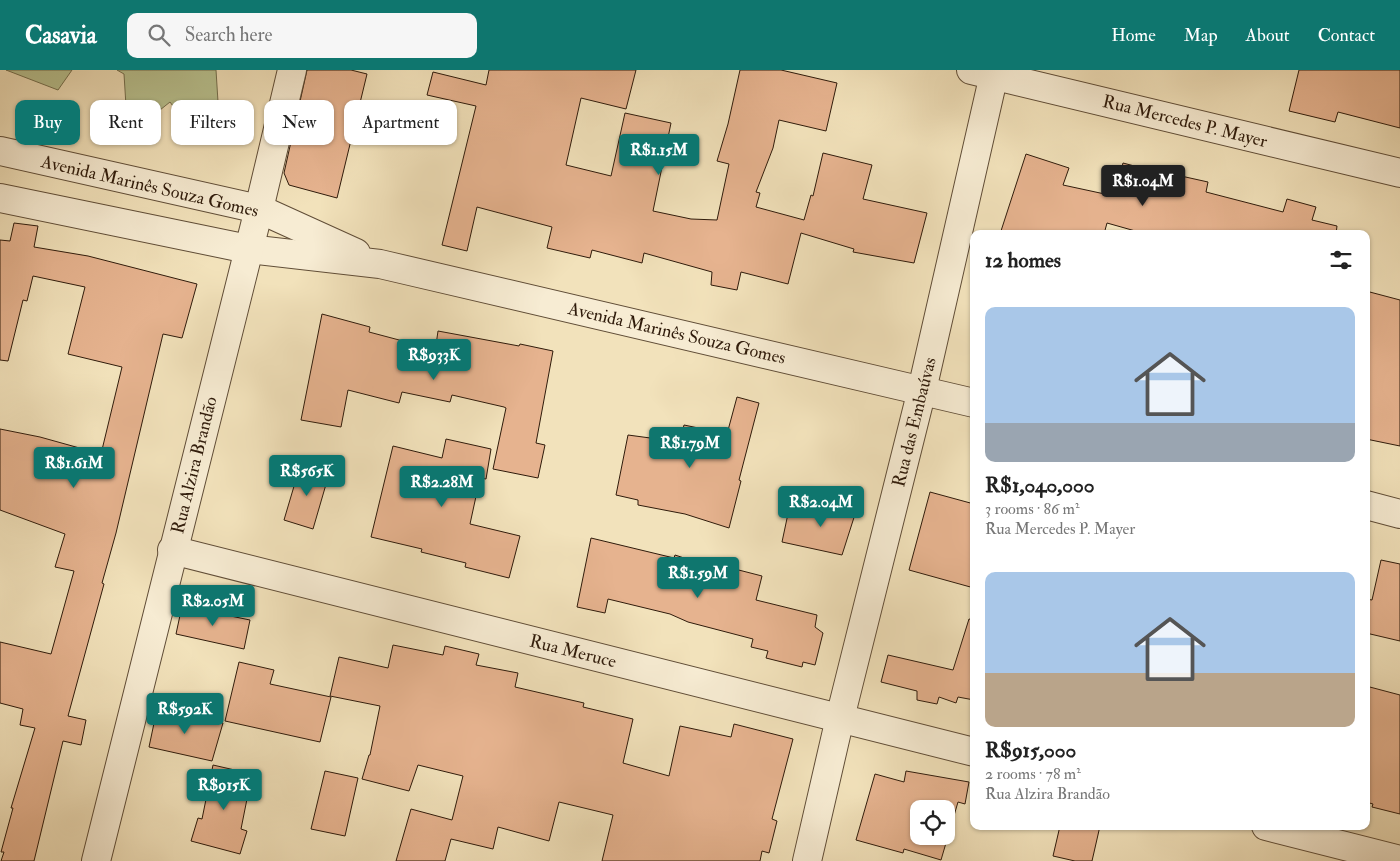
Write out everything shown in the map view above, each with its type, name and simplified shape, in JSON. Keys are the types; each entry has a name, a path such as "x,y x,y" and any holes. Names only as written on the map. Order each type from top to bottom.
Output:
{"street":[{"name":"Rua Alzira Brandão","path":"96,861 172,550 259,210 292,70"},
{"name":"Rua Mercedes P. Mayer","path":"986,72 1400,173"},
{"name":"Rua das Embaúvas","path":"807,861 840,718 922,390 986,72"},
{"name":"Avenida Marinês Souza Gomes","path":"0,151 259,210 380,264"},
{"name":"Avenida Marinês Souza Gomes","path":"0,198 248,249 380,264 922,390 970,403"},
{"path":"1370,506 1400,514"},
{"name":"Rua Meruce","path":"172,550 970,751"},
{"path":"1282,830 1400,860"}],"green space":[{"path":"6,70 72,70 58,90"},
{"path":"117,70 216,70 218,100 171,100 171,103 170,102 161,109 161,100 126,100 124,74"}],"building":[{"path":"307,70 351,70 367,74 361,100 344,100 344,145 350,145 337,198 289,185 284,173 290,145 334,145 334,100 300,100"},
{"path":"489,70 636,70 626,109 581,98 566,165 611,176 625,113 671,123 653,211 691,219 717,220 729,164 717,161 728,124 740,70 781,70 837,83 826,131 779,120 773,148 756,192 760,193 756,207 804,220 811,195 813,196 823,153 872,165 863,199 927,213 914,263 853,252 854,249 801,233 788,284 741,272 737,290 711,285 712,272 644,253 642,263 592,250 590,258 547,248 552,227 477,207 467,251 442,245 476,106 457,102 457,100 427,95 433,72 486,85"},
{"path":"1299,70 1400,70 1400,128 1338,112 1335,122 1289,111"},
{"path":"1026,154 1069,168 1063,185 1114,196 1123,163 1172,176 1172,174 1208,182 1206,192 1283,212 1287,199 1316,207 1312,220 1337,226 1336,230 1132,230 1107,223 1105,230 1001,230"},
{"path":"14,223 38,226 34,247 88,256 197,284 182,338 163,334 116,533 102,583 104,584 68,716 86,720 81,745 63,741 34,861 1,861 4,852 1,852 13,808 11,808 35,728 20,725 23,709 0,703 0,642 51,654 74,571 55,567 65,534 0,510 0,429 40,437 101,454 122,367 68,354 85,287 33,276 27,301 23,300 8,361 0,360 0,240 10,241"},
{"path":"1370,292 1400,300 1400,446 1370,440"},
{"path":"322,314 370,327 369,332 418,345 419,341 436,345 438,331 553,351 536,443 545,445 538,478 493,469 506,408 504,407 452,395 450,402 402,392 399,403 348,390 341,427 301,420"},
{"path":"737,397 759,403 729,528 685,514 638,505 638,500 616,495 628,435 680,442 684,425 727,434"},
{"path":"446,439 491,449 486,479 480,478 470,524 520,536 509,578 465,567 466,563 421,552 422,549 371,537 393,446 442,458"},
{"path":"300,466 329,474 313,529 284,520"},
{"path":"930,492 970,503 970,587 909,570"},
{"path":"823,499 857,508 842,555 782,542 789,509 819,517"},
{"path":"591,538 674,558 675,555 726,572 727,567 762,576 756,600 817,615 815,627 823,633 815,665 803,662 802,667 766,658 768,651 751,647 753,639 688,622 670,614 608,599 605,613 577,607"},
{"path":"1381,560 1400,564 1400,641 1370,634 1370,600 1372,600"},
{"path":"182,606 250,620 244,649 176,634"},
{"path":"970,619 970,699 958,697 956,703 939,697 937,704 917,700 917,691 881,682 888,655 953,670"},
{"path":"393,645 443,655 445,646 479,654 476,665 518,673 515,687 584,703 583,707 633,719 623,763 669,776 680,726 731,737 734,724 793,739 772,819 777,821 769,853 762,851 760,861 602,861 613,815 559,802 549,841 498,827 493,849 451,839 445,861 396,861 411,809 452,820 463,776 418,765 409,791 362,779 370,755 380,706 330,696 339,657 388,668"},
{"path":"239,662 274,670 270,684 331,697 320,742 225,721"},
{"path":"1370,687 1400,695 1400,814 1372,807 1373,804 1370,803"},
{"path":"157,709 223,723 212,761 149,747"},
{"path":"213,765 252,774 241,829 247,831 240,854 191,841 198,818 202,819"},
{"path":"325,771 358,778 345,836 311,829"},
{"path":"906,771 969,782 965,804 958,802 955,812 955,800 910,800 910,845 945,845 941,860 904,849 903,853 856,840 875,774 904,782"},
{"path":"1059,830 1099,830 1092,861 1075,861 1053,856"}]}
